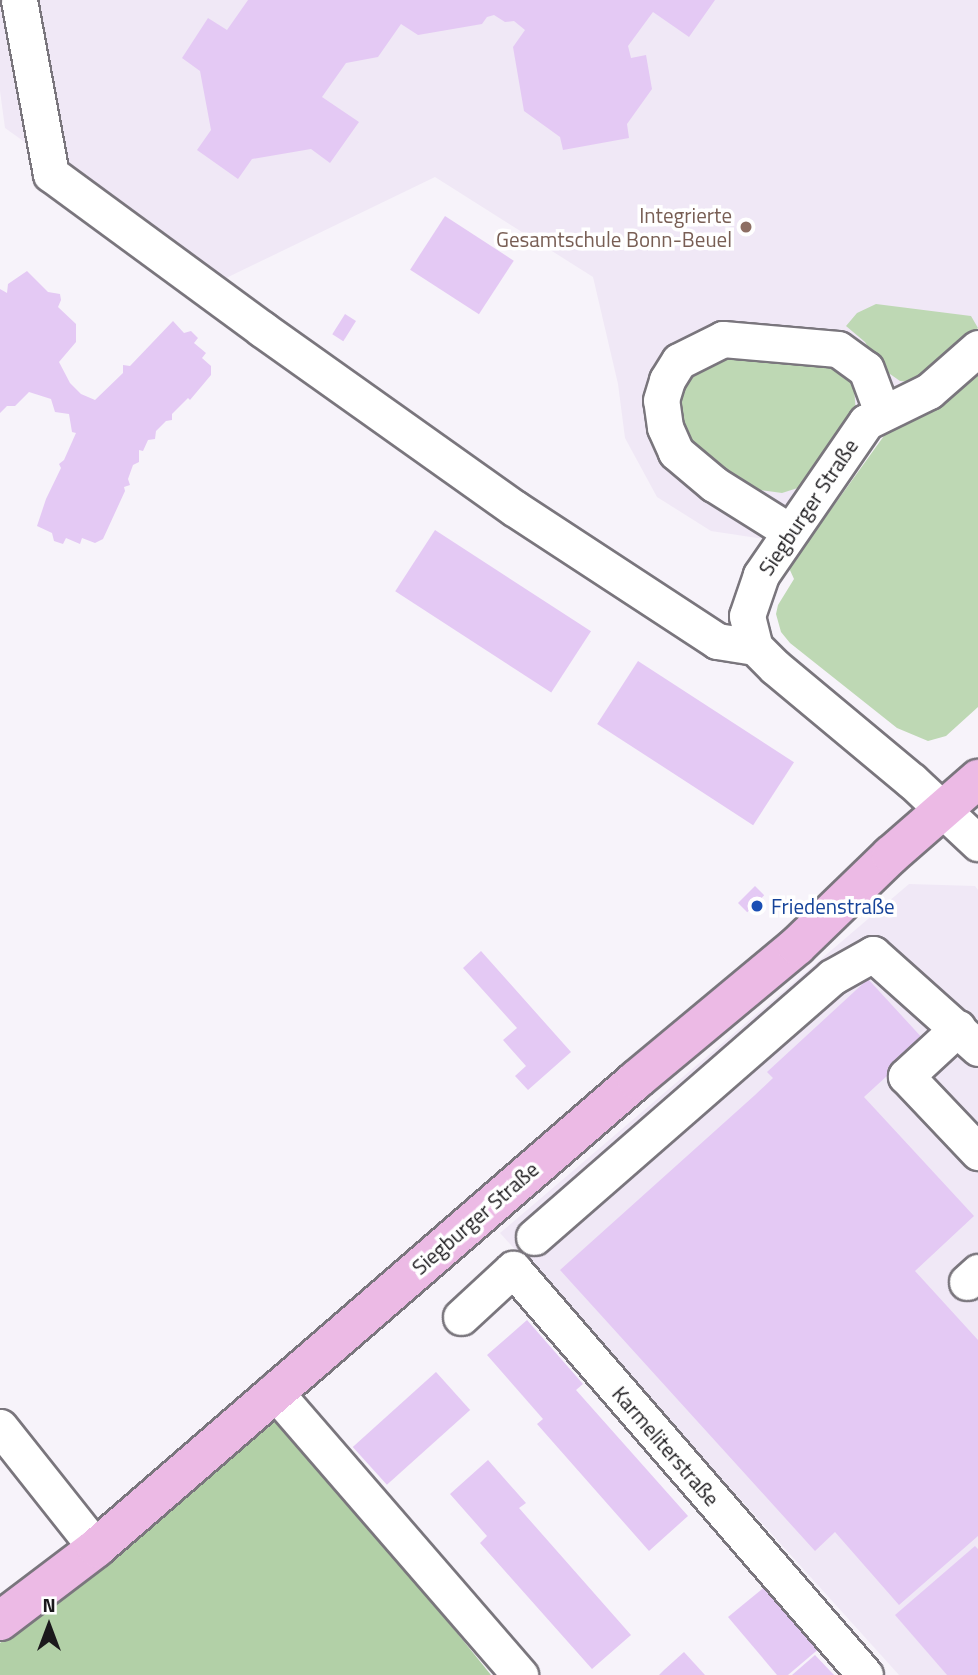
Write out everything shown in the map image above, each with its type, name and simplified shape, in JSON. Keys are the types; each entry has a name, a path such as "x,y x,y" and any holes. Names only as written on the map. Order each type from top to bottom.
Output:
{"main road":[{"name":"Siegburger Straße","path":"0,1621 96,1548 636,1080 797,946 891,855 978,779"}],"street":[{"path":"19,0 51,174 262,329 525,515 716,642 755,647 944,810 978,843"},
{"path":"789,531 714,484 676,452 665,427 661,400 667,380 679,361 723,339 838,349 866,369 882,412"},
{"name":"Siegburger Straße","path":"755,647 747,617 754,591 789,531 866,422 929,391 978,348"},
{"path":"534,1237 832,978 873,954 968,1038 906,1076 978,1152"},
{"name":"Karmeliterstraße","path":"461,1317 513,1269 865,1675"},
{"path":"274,1391 520,1675"},
{"path":"0,1427 96,1548"}],"shaded area":[{"name":"Integrierte Gesamtschule Bonn-Beuel","path":"0,0 978,0 978,371 889,426 814,533 771,540 711,531 657,497 625,438 618,384 593,277 435,177 220,281 5,128 0,91"},
{"path":"909,884 975,886 978,890 978,1675 899,1675 500,1233"}],"green space":[{"path":"876,304 971,316 978,328 935,369 911,382 900,381 880,367 865,342 846,326 857,313"},
{"path":"721,354 829,363 848,377 854,388 856,413 807,485 782,493 753,489 697,450 686,436 678,413 679,392 691,371"},
{"path":"978,368 978,707 946,736 928,741 897,728 790,643 781,632 776,614 778,605 794,579 789,568 891,426"},
{"path":"282,1416 491,1675 0,1675 0,1643"}],"building":[{"path":"248,0 715,0 689,37 653,12 628,46 631,58 646,55 652,89 627,124 629,138 563,150 560,137 524,111 513,47 525,30 514,21 505,22 494,15 487,17 482,24 418,35 401,24 378,57 346,63 322,97 359,122 330,163 311,149 252,159 238,179 197,150 211,130 200,71 182,58 208,18 227,30"},
{"path":"445,216 514,261 479,314 410,270"},
{"path":"27,271 48,292 60,294 58,307 76,324 76,342 59,362 70,383 81,394 95,400 123,373 123,365 130,366 173,321 184,333 191,331 198,338 194,343 206,353 202,358 211,366 211,375 190,400 188,398 172,414 172,420 166,421 156,431 155,439 148,440 143,451 139,450 139,462 133,465 128,479 130,485 124,487 125,491 103,539 95,543 82,538 80,544 66,538 63,544 54,541 52,533 37,526 61,468 59,464 64,460 76,433 72,432 69,414 55,412 51,399 29,392 15,406 7,406 0,413 0,289 7,293 8,284"},
{"path":"345,314 356,321 343,341 332,334"},
{"path":"435,530 591,631 551,693 395,591"},
{"path":"638,661 794,762 753,825 597,724"},
{"path":"755,886 764,895 747,912 738,903"},
{"path":"481,951 571,1052 528,1090 515,1076 526,1066 503,1040 517,1028 463,968"},
{"path":"868,979 925,1041 864,1097 974,1216 915,1271 978,1340 978,1536 899,1605 835,1532 815,1551 560,1270 773,1078 767,1072"},
{"path":"527,1320 583,1384 576,1390 688,1516 649,1551 537,1424 543,1419 487,1355"},
{"path":"436,1372 470,1410 387,1485 353,1447"},
{"path":"488,1460 526,1503 519,1508 631,1635 592,1669 480,1543 487,1536 450,1494"},
{"path":"975,1546 978,1549 978,1675 947,1675 895,1615"},
{"path":"767,1585 821,1647 788,1675 777,1675 728,1617"},
{"path":"684,1652 705,1675 659,1675 664,1670"},
{"path":"815,1655 834,1675 792,1675"}],"place":[{"name":"Integrierte Gesamtschule Bonn-Beuel","path":"746,227"},
{"name":"Friedenstraße","path":"757,906"}]}
